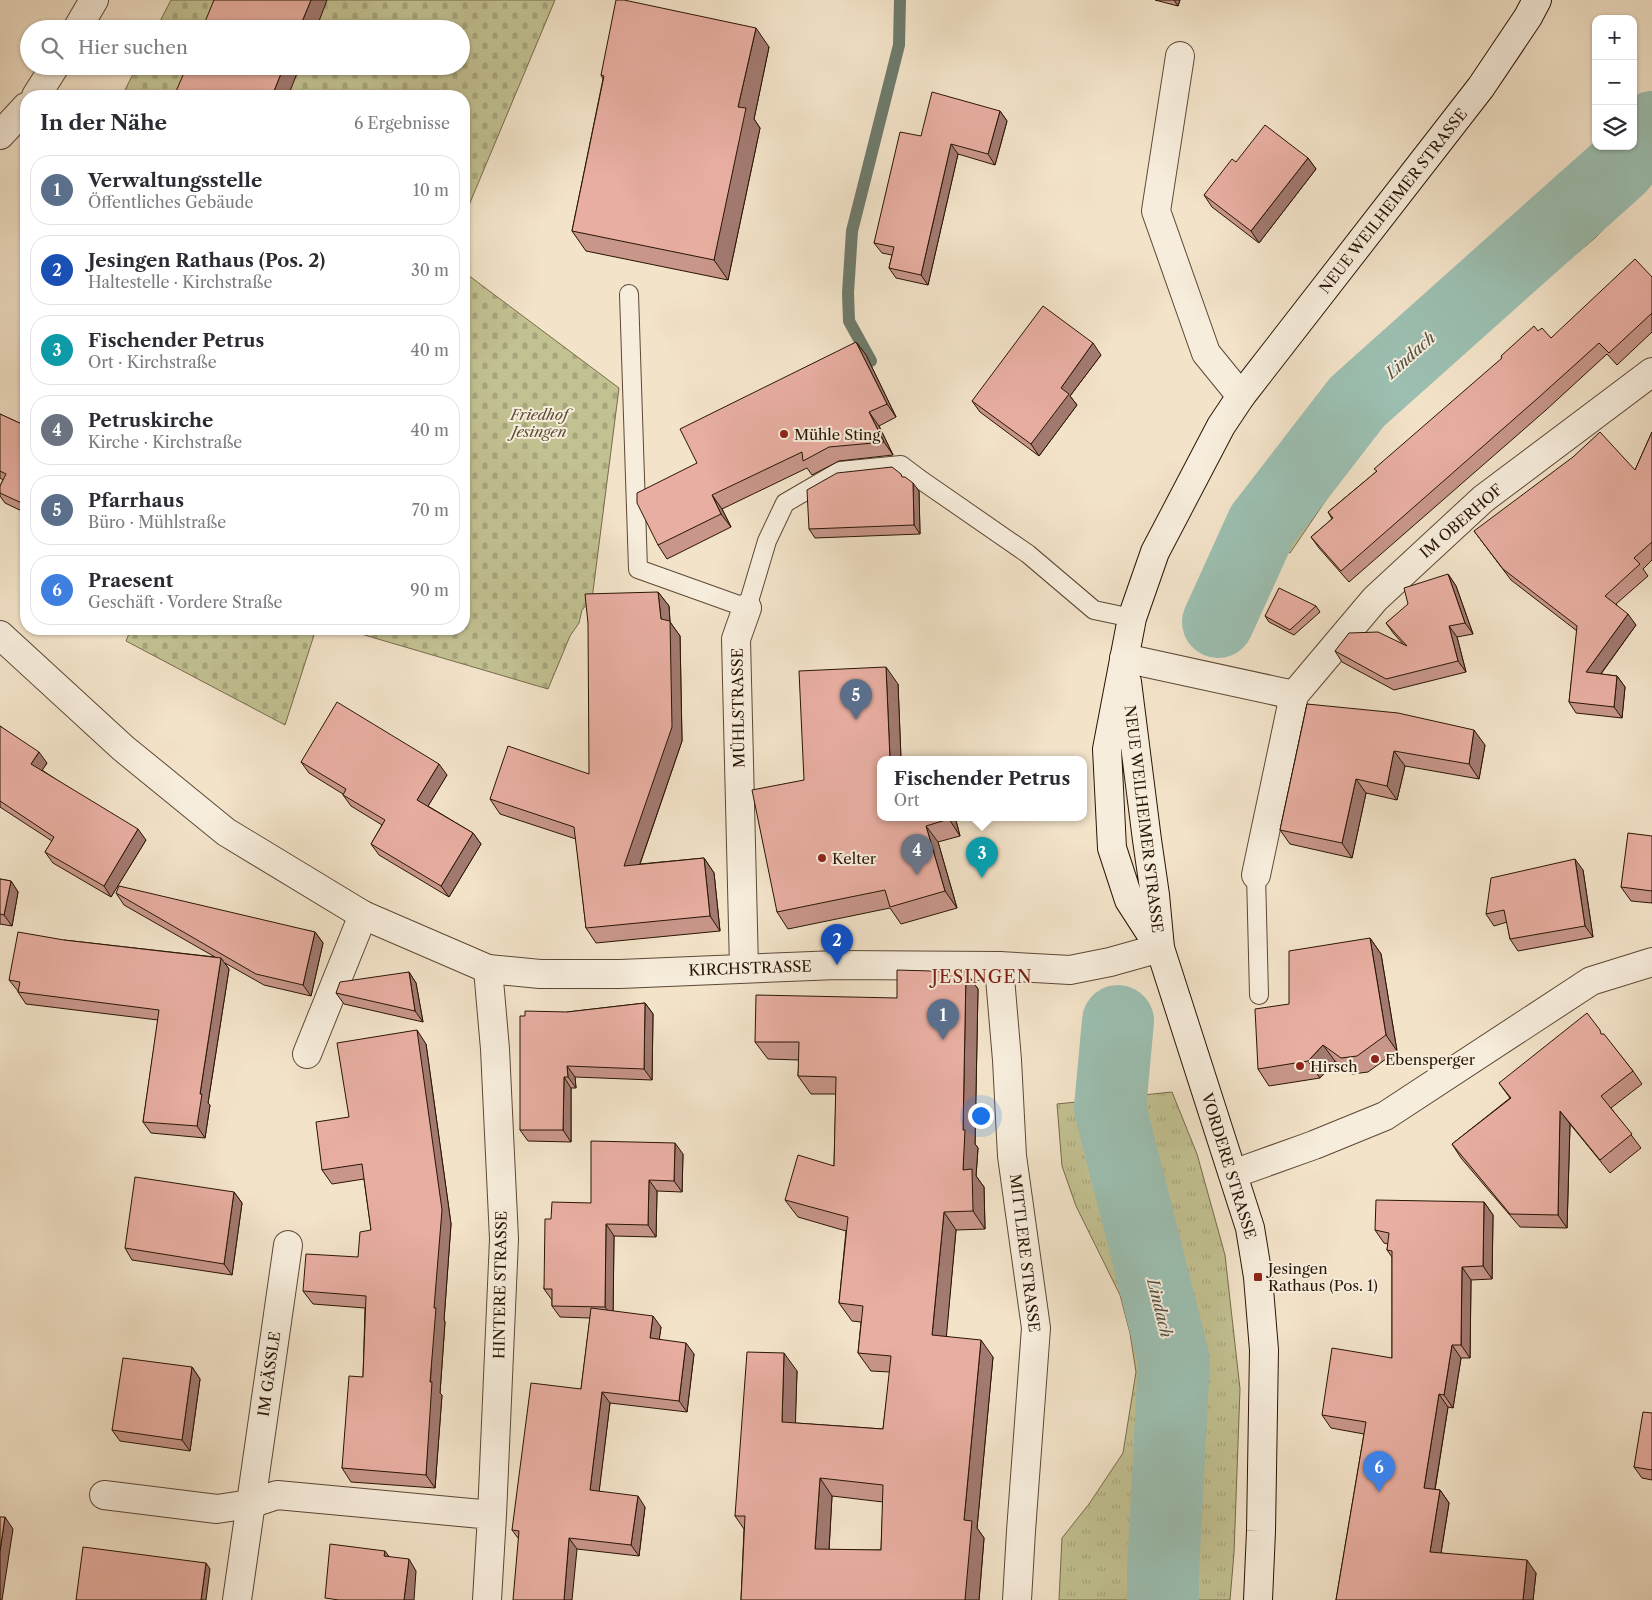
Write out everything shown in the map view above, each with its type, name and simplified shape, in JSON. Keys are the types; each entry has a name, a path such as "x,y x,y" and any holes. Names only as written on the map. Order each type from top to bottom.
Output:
{"street":[{"path":"82,20 94,0"},
{"name":"NEUE WEILHEIMER STRASSE","path":"1160,948 1129,900 1112,848 1107,748 1132,618 1155,552 1221,426 1241,396 1481,87 1528,17 1537,0"},
{"path":"1180,56 1156,211 1206,354 1241,396"},
{"path":"40,90 49,75"},
{"path":"0,135 20,113"},
{"name":"IM OBERHOF","path":"1256,875 1294,695 1375,599 1483,499 1652,372"},
{"name":"MÜHLSTRASSE","path":"744,968 736,639 747,608"},
{"name":"KIRCHSTRASSE","path":"0,635 123,748 226,832 363,916 488,969 540,974 620,974 837,965 999,966 1070,970 1110,962 1160,948"},
{"path":"1124,658 1294,695"},
{"name":"NEUE WEILHEIMER STRASSE","path":"1124,658 1155,895 1160,948"},
{"path":"307,1054 363,916"},
{"name":"VORDERE STRASSE","path":"1160,948 1250,1228 1258,1277 1264,1350 1258,1600"},
{"path":"1233,1174 1314,1145 1385,1116 1592,981 1652,962"},
{"name":"MITTLERE STRASSE","path":"999,966 1007,1060 1012,1156 1036,1328 1017,1600"},
{"name":"HINTERE STRASSE","path":"487,1600 504,1239 488,969"},
{"name":"IM GÄSSLE","path":"237,1600 288,1245"},
{"path":"104,1495 217,1509 250,1504 277,1495 492,1515"}],"lane":[{"path":"629,294 638,569 747,608"},
{"name":"MÜHLSTRASSE","path":"747,608 767,541 785,503 840,471 902,465 928,486 1028,554 1094,610 1132,618"},
{"path":"1256,875 1259,995"}],"green space":[{"path":"171,0 555,0 470,203 470,90 125,90 132,75 470,75 470,20 161,20"},
{"path":"1652,142 1652,179 1596,237 1379,422 1290,553 1264,543 1365,408 1626,173"},
{"name":"Friedhof Jesingen","path":"470,276 619,388 592,599 582,610 579,623 570,636 548,689 364,635 470,635"},
{"path":"128,635 314,635 285,725 126,641"},
{"path":"1172,1092 1197,1154 1225,1255 1240,1389 1234,1553 1230,1600 1059,1600 1062,1538 1089,1504 1123,1453 1136,1372 1130,1333 1120,1295 1076,1206 1062,1166 1057,1104"}],"building":[{"path":"214,0 311,0 303,20 206,20"},
{"path":"616,0 624,0 756,28 738,107 746,108 714,260 572,231 604,76 601,75"},
{"path":"183,75 280,75 274,90 177,90"},
{"path":"932,92 1000,111 988,154 951,144 921,275 889,268 894,247 874,243 900,132 921,136"},
{"path":"1265,125 1308,158 1251,231 1204,195 1232,159 1236,162"},
{"path":"1635,259 1652,277 1652,313 1609,353 1599,343 1341,571 1311,537 1333,518 1328,512 1377,471 1374,469 1502,358 1501,356 1534,326 1538,331 1542,328 1551,338"},
{"path":"1043,306 1093,343 1061,388 1069,394 1031,444 972,401"},
{"name":"Mühle Sting","path":"856,342 887,404 869,412 884,442 829,447 803,461 802,452 712,495 721,514 658,545 637,503 637,493 697,463 680,429"},
{"path":"0,414 20,423 20,502 0,493 0,486 6,474 0,471"},
{"path":"1600,432 1635,470 1652,432 1652,542 1634,558 1640,564 1605,596 1628,614 1586,672 1617,676 1614,707 1569,702 1577,626 1503,569 1474,531 1573,457"},
{"path":"892,467 902,477 913,483 914,525 809,529 807,490 837,473"},
{"path":"1448,574 1465,623 1449,626 1458,661 1386,679 1335,651 1349,633 1378,632 1407,646 1386,623 1408,604 1404,588"},
{"path":"1279,588 1316,606 1290,630 1265,616"},
{"path":"658,592 661,619 670,621 672,727 624,866 704,858 710,916 586,928 574,827 490,799 508,746 589,774 588,623 585,594"},
{"path":"886,667 890,756 877,756 877,821 942,821 926,826 945,891 890,907 885,890 777,912 752,790 804,780 799,671"},
{"path":"337,702 439,764 417,800 473,833 441,886 371,844 385,820 343,795 346,789 301,762"},
{"path":"1307,704 1398,713 1474,730 1469,764 1394,751 1387,786 1356,779 1342,843 1280,830"},
{"path":"0,726 39,752 31,764 138,829 104,886 45,852 54,837 0,801"},
{"path":"1628,833 1652,836 1652,891 1621,887"},
{"path":"1575,859 1585,926 1510,939 1504,910 1486,914 1491,878"},
{"path":"0,879 11,881 4,915 0,914"},
{"path":"119,886 315,932 303,985 256,974 116,893"},
{"path":"18,932 64,940 221,958 200,1094 202,1094 197,1126 143,1122 159,1010 18,992 20,982 9,980"},
{"path":"1370,938 1386,1035 1357,1056 1341,1058 1323,1045 1308,1061 1258,1069 1255,1009 1289,1004 1289,951"},
{"path":"897,970 966,972 963,1170 972,1169 973,1211 944,1212 932,1335 981,1340 964,1520 972,1521 965,1600 741,1600 745,1516 735,1516 747,1352 784,1353 782,1422 883,1429 891,1356 858,1353 863,1306 839,1303 848,1217 785,1200 798,1155 834,1166 836,1077 798,1076 799,1042 755,1042 756,995 897,998","holes":["820,1478 883,1485 881,1550 815,1549"]},
{"path":"409,972 415,1011 336,993 340,982"},
{"path":"645,1003 644,1069 567,1066 568,1077 564,1077 563,1130 520,1130 520,1016 525,1016 525,1011 567,1012"},
{"path":"1587,1013 1601,1034 1604,1034 1633,1071 1601,1096 1632,1134 1600,1160 1560,1111 1558,1215 1510,1214 1452,1144 1511,1098 1499,1083"},
{"path":"417,1030 442,1210 434,1308 436,1308 430,1382 432,1382 426,1475 342,1468 349,1376 363,1377 366,1296 303,1291 306,1254 358,1257 360,1232 371,1230 362,1164 322,1170 316,1122 349,1117 337,1043"},
{"path":"591,1141 675,1143 674,1181 649,1180 648,1225 606,1224 605,1307 552,1306 552,1289 544,1289 545,1219 551,1219 552,1202 591,1203"},
{"path":"135,1177 234,1192 224,1264 125,1248"},
{"path":"1376,1200 1484,1202 1483,1266 1462,1267 1461,1345 1452,1345 1444,1395 1439,1394 1424,1488 1440,1490 1430,1552 1527,1560 1523,1600 1336,1600 1366,1422 1322,1415 1332,1348 1392,1358 1392,1251 1387,1250 1389,1233 1375,1230"},
{"path":"591,1308 653,1316 650,1338 686,1343 679,1401 602,1392 590,1490 638,1496 631,1545 569,1538 564,1600 513,1600 519,1531 512,1530 531,1383 581,1389"},
{"path":"123,1358 192,1367 182,1440 112,1430"},
{"path":"1643,1412 1652,1413 1652,1470 1634,1467"},
{"path":"0,1517 5,1517 0,1551"},
{"path":"330,1544 385,1551 384,1556 409,1559 404,1600 339,1600 325,1598"},
{"path":"83,1547 206,1563 201,1600 76,1600"}],"waterway":[{"path":"871,361 849,321 848,293 852,231 899,45 900,0"},
{"name":"Lindach","path":"1218,622 1262,525 1357,402 1619,168 1652,127"},
{"name":"Lindach","path":"1118,1021 1110,1108 1174,1360 1163,1600"}],"place":[{"name":"Mühle Sting","path":"784,434"},
{"name":"Pfarrhaus","path":"856,720"},
{"name":"Kelter","path":"822,858"},
{"name":"Petruskirche","path":"917,875"},
{"name":"Fischender Petrus","path":"982,878"},
{"name":"Jesingen Rathaus (Pos. 2)","path":"837,965"},
{"name":"Verwaltungsstelle","path":"943,1040"},
{"name":"Ebensperger","path":"1375,1059"},
{"name":"Hirsch","path":"1300,1066"},
{"name":"Jesingen Rathaus (Pos. 1)","path":"1258,1277"},
{"name":"Praesent","path":"1379,1492"}],"district":[{"name":"JESINGEN","path":"982,977"}]}
